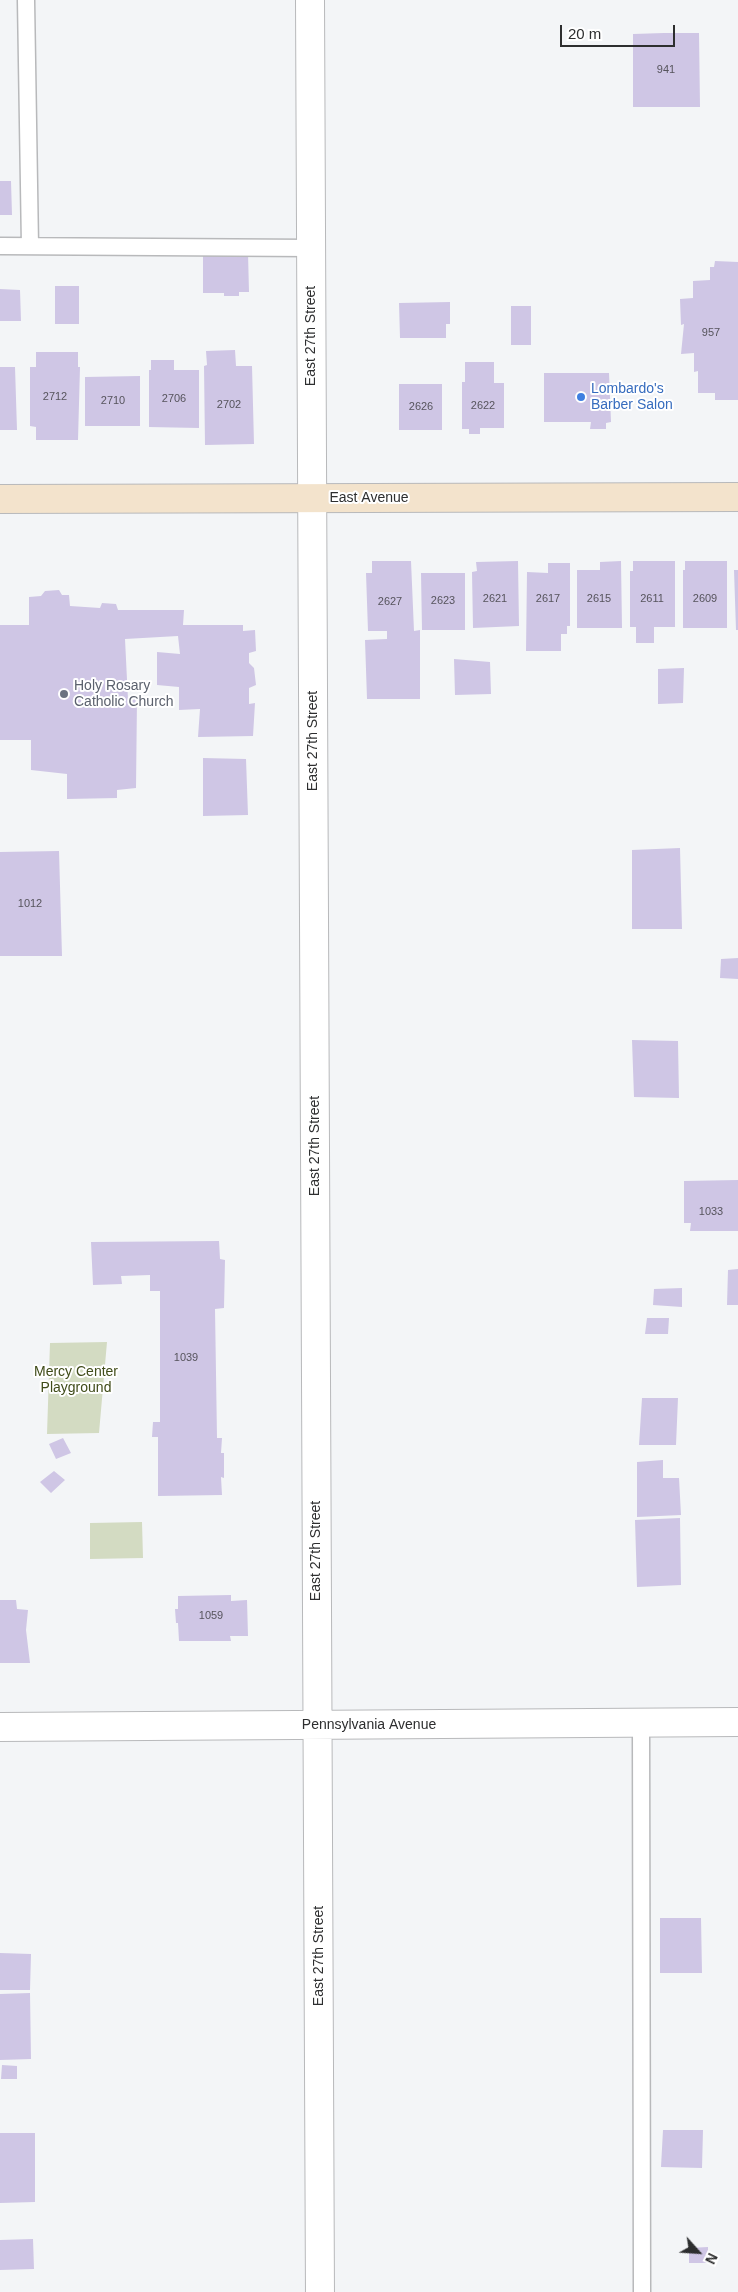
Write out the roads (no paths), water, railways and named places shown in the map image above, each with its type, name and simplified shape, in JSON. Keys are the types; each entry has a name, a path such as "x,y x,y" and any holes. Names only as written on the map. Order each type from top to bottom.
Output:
{"street":[{"name":"East 27th Street","path":"310,0 320,2292"},
{"name":"East Avenue","path":"0,499 738,497"},
{"name":"Pennsylvania Avenue","path":"0,1727 738,1722"}],"lane":[{"path":"26,0 30,246"},
{"path":"0,246 311,248"},
{"path":"641,1723 642,2292"}],"place":[{"name":"Lombardo's Barber Salon","path":"581,397"},
{"name":"Holy Rosary Catholic Church","path":"64,694"}],"park label":[{"name":"Mercy Center Playground","path":"76,1380"}]}
